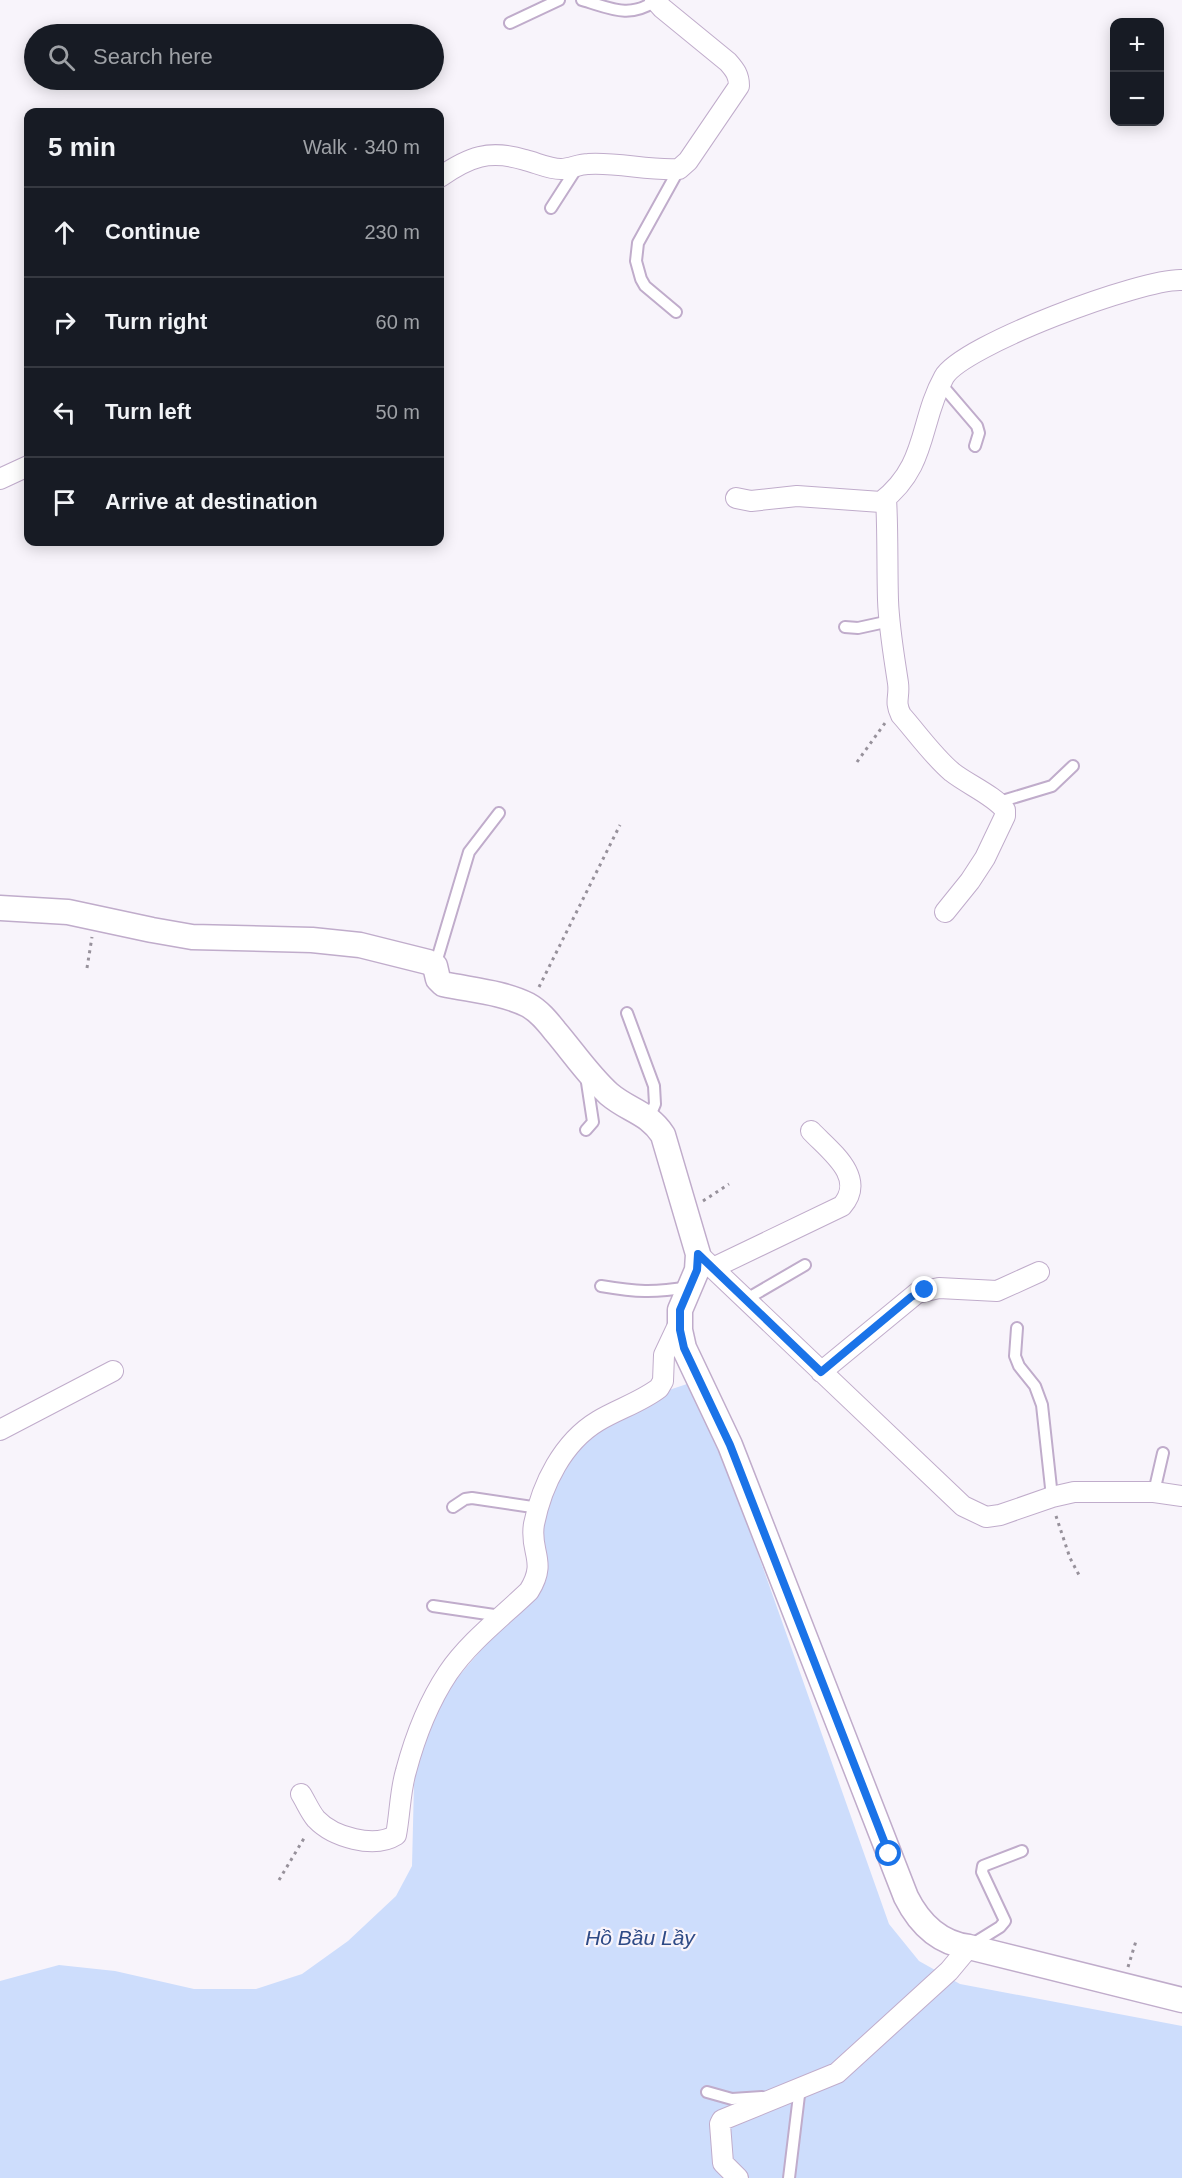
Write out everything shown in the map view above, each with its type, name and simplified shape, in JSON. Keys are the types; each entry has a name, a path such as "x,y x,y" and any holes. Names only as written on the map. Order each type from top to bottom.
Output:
{"street":[{"path":"444,174 474,157 492,155 523,159 560,169 587,164 679,169 739,86 739,79 728,62 655,0"},
{"path":"736,498 751,501 797,496 881,502 905,476 920,450 945,375 972,354 1092,300 1160,281 1182,280"},
{"path":"0,480 24,468"},
{"path":"886,498 890,621 899,689 897,707 901,715 950,771 999,802 1005,810 1005,816 984,858 970,881 945,912"},
{"path":"0,908 68,912 192,937 312,940 360,945 399,954 435,966 438,980 443,984 511,998 529,1006 539,1012 572,1050 585,1069 622,1104 656,1123 663,1135 686,1213 705,1261 963,1506 986,1517 1000,1515 1074,1492 1154,1492 1182,1496"},
{"path":"812,1131 846,1168 850,1176 851,1192 848,1199 842,1206 705,1261 697,1270 689,1287 680,1310 680,1321 684,1348 730,1445 906,1897 916,1917 935,1934 956,1945 1182,2000"},
{"path":"821,1372 916,1293 939,1288 997,1291 1039,1272"},
{"path":"301,1794 316,1819 346,1836 380,1841 396,1835 405,1773 418,1731 434,1698 449,1672 462,1656 529,1591 536,1580 538,1561 534,1525 549,1479 560,1458 575,1439 599,1421 659,1388 663,1381 664,1355 680,1321"},
{"path":"0,1430 113,1371"},
{"path":"738,2178 723,2163 720,2124 726,2118 800,2086 837,2073 949,1971 969,1947"}],"lane":[{"path":"510,23 559,0"},
{"path":"582,0 630,11 645,8 655,0"},
{"path":"551,208 579,165"},
{"path":"676,312 645,286 636,261 638,243 679,169"},
{"path":"941,384 977,426 979,433 975,446"},
{"path":"845,627 858,628 890,621"},
{"path":"999,802 1052,786 1073,766"},
{"path":"435,966 468,852 499,813"},
{"path":"627,1013 654,1086 656,1104 649,1118"},
{"path":"585,1069 593,1122 586,1130"},
{"path":"745,1300 805,1265"},
{"path":"601,1286 652,1293 689,1287"},
{"path":"1017,1328 1015,1356 1019,1366 1035,1386 1042,1405 1052,1497"},
{"path":"1154,1492 1162,1453"},
{"path":"453,1507 465,1499 472,1498 539,1508"},
{"path":"433,1606 502,1616"},
{"path":"969,1947 1000,1927 1005,1921 982,1872 983,1866 1022,1851"},
{"path":"789,2178 800,2086"},
{"path":"707,2092 739,2100 781,2095"}],"path":[{"path":"857,762 897,707"},
{"path":"529,1006 620,825"},
{"path":"87,968 96,918"},
{"path":"686,1213 729,1184"},
{"path":"1052,1497 1059,1529 1079,1575"},
{"path":"279,1880 316,1819"}],"water":[{"name":"Hồ Bầu Lầy","path":"690,1383 711,1421 889,1924 919,1961 960,1984 1182,2026 1182,2178 0,2178 0,1981 59,1965 115,1971 194,1989 256,1989 302,1974 348,1941 396,1896 412,1866 414,1784 421,1745 445,1692 517,1608 544,1549 544,1508 578,1440 660,1393"}],"route":[{"path":"889,1854 730,1445 684,1348 680,1330 680,1310 697,1270 698,1254 821,1372 916,1293 925,1290"}]}
